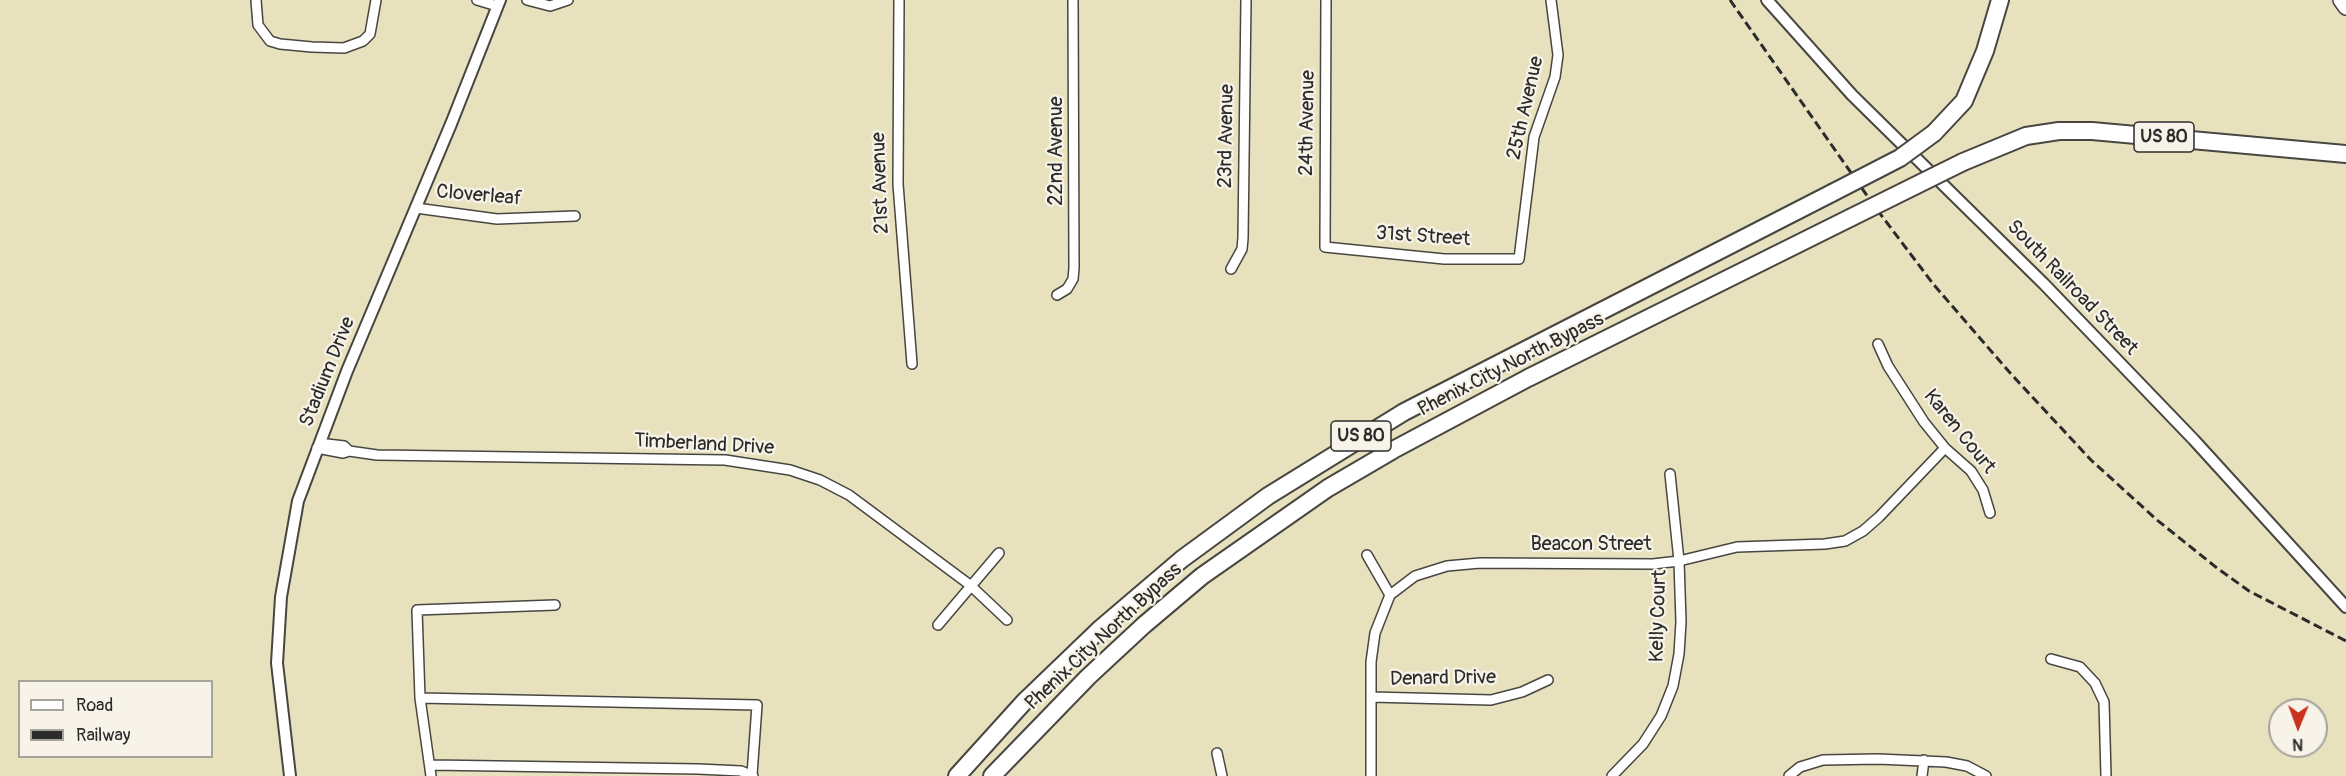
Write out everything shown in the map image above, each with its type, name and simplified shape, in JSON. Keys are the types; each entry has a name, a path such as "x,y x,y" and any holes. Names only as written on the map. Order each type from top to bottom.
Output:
{"highway":[{"name":"Phenix City North Bypass","path":"957,776 1044,683 1125,607 1207,540 1312,466 1442,392 1900,158 1934,133 1964,101 1985,51 2000,0"},
{"path":"2341,0 2346,7"},
{"name":"Phenix City North Bypass","path":"992,776 1088,677 1202,576 1328,488 1393,450 1528,378 1984,151 2026,136 2059,130 2085,130 2346,154"}],"street":[{"path":"256,0 258,25 270,40 280,44 312,48 344,48 363,41 370,34 374,25 376,0"},
{"path":"477,0 499,3"},
{"path":"527,0 550,6 568,0"},
{"name":"21st Avenue","path":"899,0 898,184 912,364"},
{"name":"22nd Avenue","path":"1057,295 1066,289 1073,279 1074,268 1073,0"},
{"name":"23rd Avenue","path":"1231,269 1242,249 1243,238 1246,0"},
{"name":"24th Avenue","path":"1325,247 1326,0"},
{"name":"25th Avenue","path":"1520,260 1534,137 1555,76 1558,55 1551,0"},
{"name":"South Railroad Street","path":"1767,0 1852,95 2044,284 2186,431 2346,607"},
{"name":"Stadium Drive","path":"290,776 278,663 281,597 298,501 384,282 499,3"},
{"name":"Cloverleaf","path":"416,208 497,219 575,216"},
{"name":"31st Street","path":"1325,247 1444,259 1520,260"},
{"name":"Karen Court","path":"1878,344 1888,366 1906,395 1945,448 1971,471 1983,490 1990,513"},
{"name":"Timberland Drive","path":"317,448 344,446 349,451 377,455 725,460 790,470 820,480 849,495 970,585 1007,620"},
{"name":"Beacon Street","path":"1390,595 1415,576 1447,566 1480,563 1653,564 1679,561 1737,547 1824,544 1845,541 1863,531 1879,517 1945,448"},
{"name":"Kelly Court","path":"1612,776 1644,744 1661,716 1673,686 1679,654 1681,622 1679,561 1670,474"},
{"path":"939,625 999,552"},
{"path":"1367,555 1390,595 1375,633 1371,697 1371,776"},
{"path":"431,776 420,698 417,610 555,605"},
{"path":"2051,659 2080,667 2094,683 2104,702 2105,775"},
{"name":"Denard Drive","path":"1371,697 1491,700 1522,692 1548,680"},
{"path":"420,698 757,705 753,775 741,771 698,768 430,765"},
{"path":"1217,753 1222,776"},
{"path":"1789,776 1800,767 1823,760 1923,760 1967,766 1986,776"},
{"path":"1922,776 1923,760"}],"railway":[{"path":"1730,0 1875,207 1934,285 2011,374 2091,460 2157,520 2249,591 2346,641"}]}
